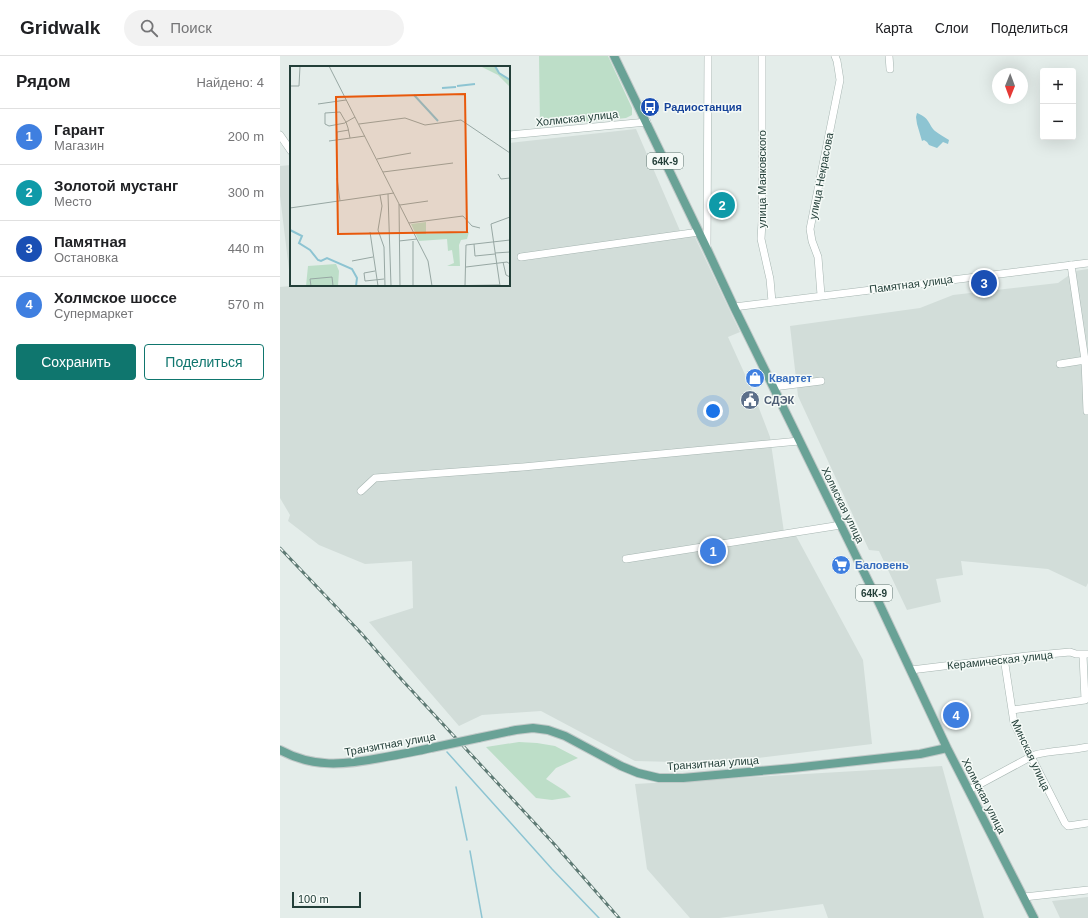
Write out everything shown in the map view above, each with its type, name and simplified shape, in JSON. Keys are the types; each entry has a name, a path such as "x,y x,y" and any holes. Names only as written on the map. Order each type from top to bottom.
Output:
{"main road":[{"name":"Холмская улица","path":"614,56 647,122 734,307 911,670 947,748 1034,918"},
{"name":"Транзитная улица","path":"280,750 303,759 319,763 348,764 516,730 533,728 548,730 565,736 621,766 638,773 659,778 683,778 920,754 947,748"}],"street":[{"path":"707,249 708,56"},
{"name":"улица Маяковского","path":"762,56 761,239 770,279 772,302"},
{"name":"улица Некрасова","path":"821,295 818,257 812,241 810,229 840,80 835,56"},
{"path":"889,56 890,69"},
{"name":"Холмская улица","path":"510,136 647,122"},
{"path":"280,135 290,150"},
{"path":"521,257 699,232"},
{"name":"Памятная улица","path":"734,307 1088,263"},
{"path":"1071,265 1085,360 1087,410"},
{"path":"1060,364 1085,360"},
{"path":"773,387 821,381"},
{"path":"361,491 375,478 523,467 799,441"},
{"path":"626,559 840,525"},
{"name":"Керамическая улица","path":"911,670 1004,658 1070,652 1085,655"},
{"path":"1012,710 1085,700 1085,655"},
{"name":"Минская улица","path":"1004,658 1014,723 1031,757 1065,823 1068,826 1088,823"},
{"path":"968,790 1031,757 1042,753 1088,747"},
{"path":"1024,897 1088,890"}],"shaded area":[{"path":"636,129 681,233 693,233 740,332 728,337 752,390 770,437 784,532 794,532 863,660 872,744 716,763 635,761 541,711 482,715 459,726 369,622 413,608 412,561 365,564 319,545 288,521 290,515 280,498 280,287 510,286 510,143"},
{"path":"290,165 290,278 280,196 280,166"},
{"path":"1088,269 1088,583 1086,587 1048,569 961,561 963,575 936,579 941,602 907,610 879,551 869,550 798,396 790,326 920,308 953,295 1058,283 1075,271"},
{"path":"942,766 984,918 828,918 823,904 719,918 690,918 647,869 635,784"},
{"path":"1088,897 1088,918 1060,918 1052,901"}],"green space":[{"path":"539,56 608,56 632,108 632,115 626,118 540,127"},
{"path":"519,742 555,746 578,758 556,768 546,779 565,791 571,797 552,800 536,798 486,747"}],"water":[{"path":"917,113 927,119 935,131 949,140 948,144 943,142 937,148 929,145 924,140 922,141 917,124"}],"waterway":[{"path":"447,752 552,869 599,918"},
{"path":"456,787 467,840"},
{"path":"470,851 482,918"}],"railway":[{"path":"280,548 361,633 402,680 555,845 619,918"}],"place":[{"name":"Радиостанция","path":"650,107"},
{"name":"Золотой мустанг","path":"722,205"},
{"name":"Памятная","path":"984,283"},
{"name":"Квартет","path":"755,378"},
{"name":"СДЭК","path":"750,400"},
{"name":"Гарант","path":"713,551"},
{"name":"Баловень","path":"841,565"},
{"name":"Холмское шоссе","path":"956,715"}]}
